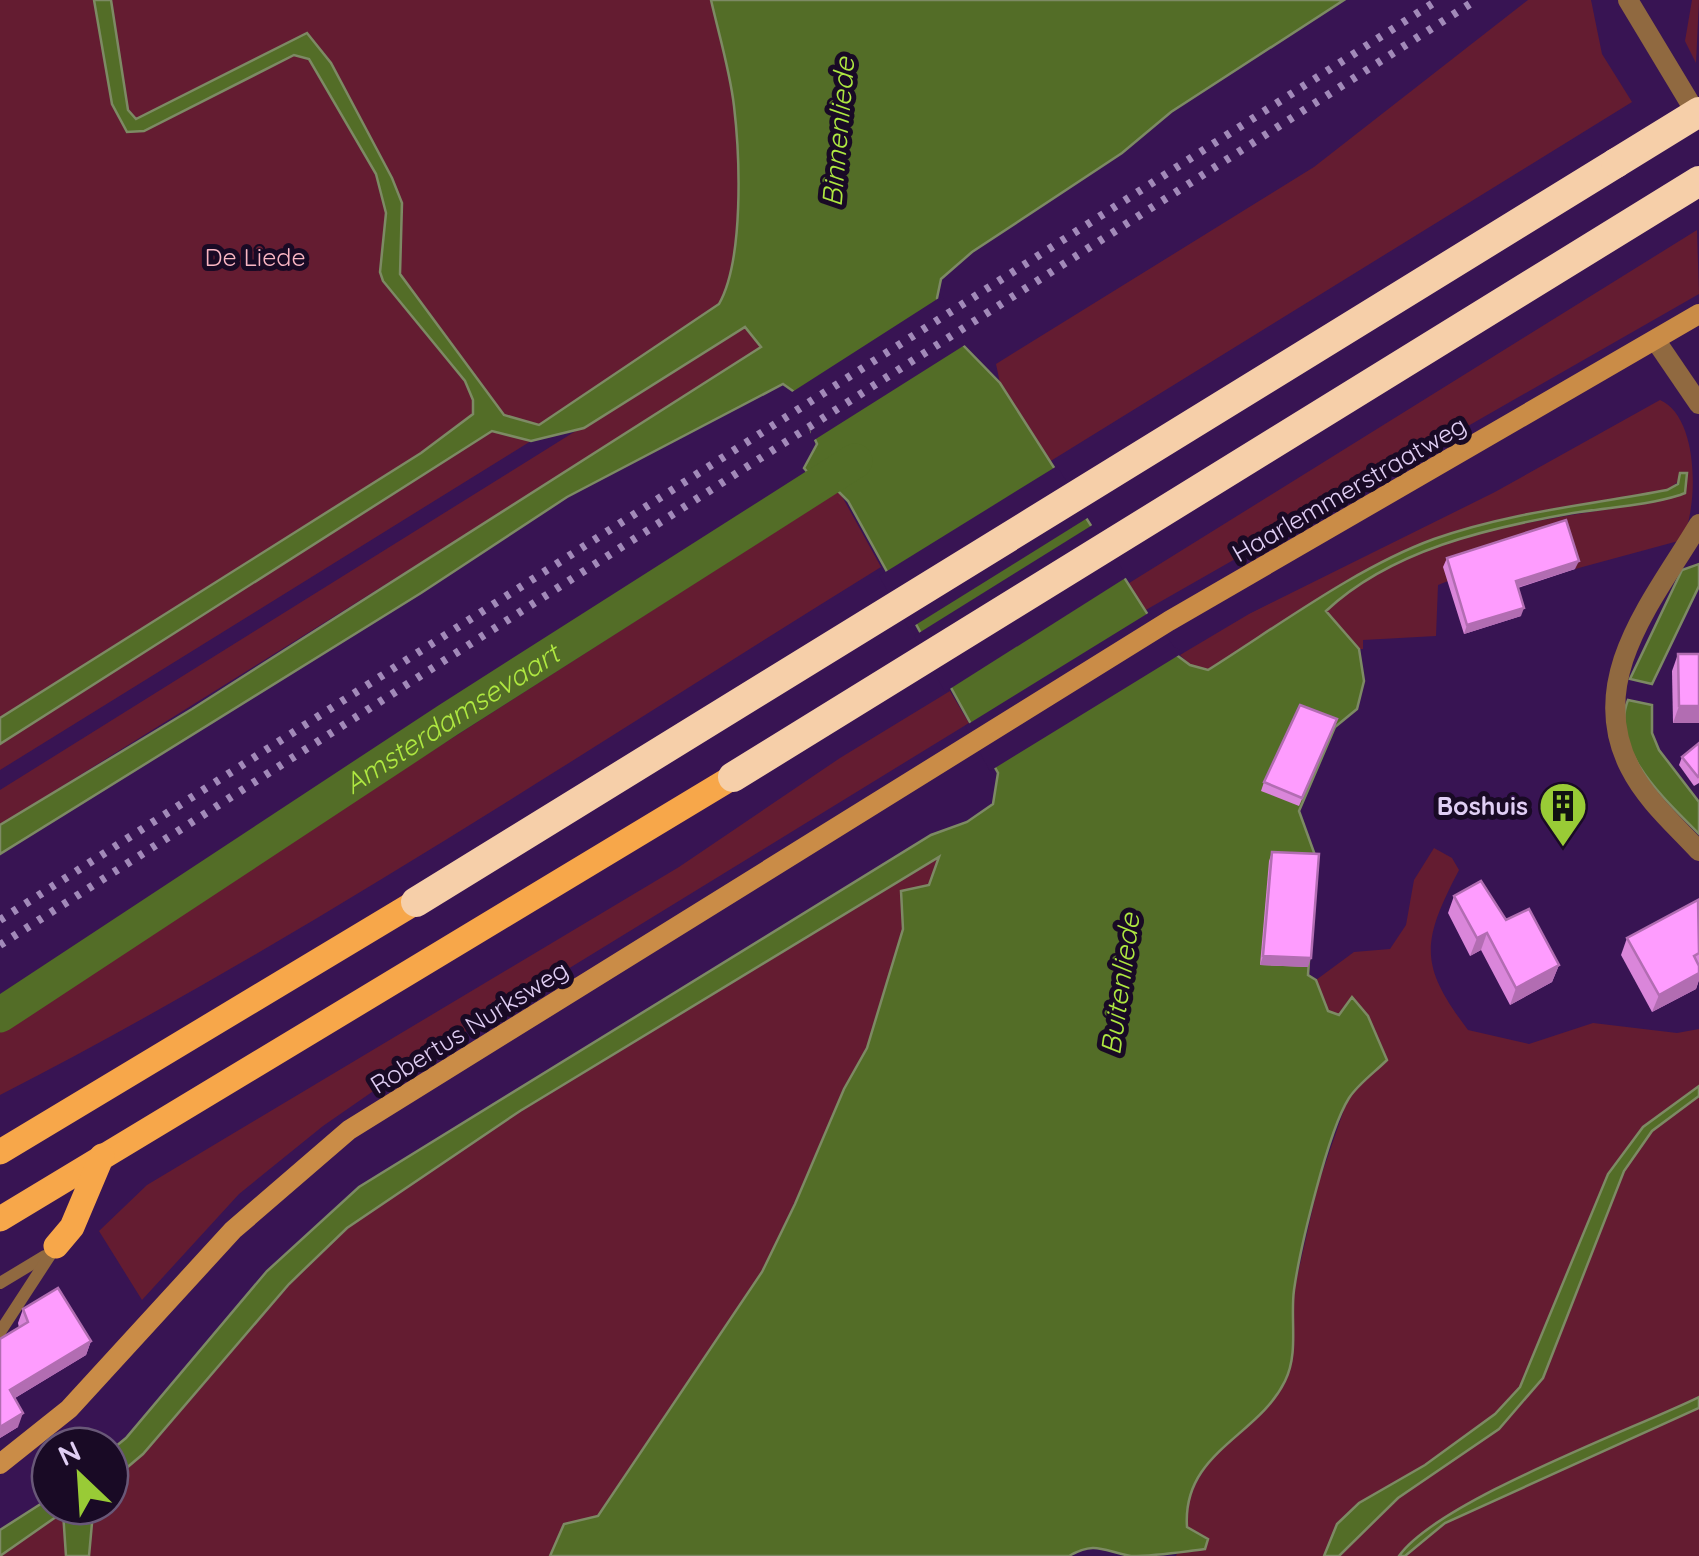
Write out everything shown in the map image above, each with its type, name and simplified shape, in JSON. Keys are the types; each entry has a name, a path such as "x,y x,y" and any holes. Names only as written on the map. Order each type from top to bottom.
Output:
{"highway":[{"path":"416,902 1699,115"},
{"path":"733,776 1699,180"}],"main road":[{"name":"Haarlemmerstraatweg","path":"1025,710 1170,621 1699,314"},
{"name":"Robertus Nurksweg","path":"0,1464 68,1410 233,1230 349,1130 1025,710"},
{"path":"0,1219 733,776"},
{"path":"0,1152 416,902"},
{"path":"56,1246 72,1227 102,1156"}],"street":[{"path":"1628,0 1699,115"},
{"path":"1656,342 1699,404"},
{"path":"1699,524 1622,654 1613,697 1615,724 1630,768 1650,798 1699,851"}],"lane":[{"path":"0,1283 33,1266 56,1246"},
{"path":"0,1332 56,1246"}],"green space":[{"name":"De Liede","path":"0,0 711,0 732,93 738,152 736,235 727,285 719,304 539,425 486,415 465,420 421,453 0,718"},
{"path":"1528,0 1591,0 1602,54 1632,102 1049,462 1000,383 996,364 1314,167"},
{"path":"1692,0 1699,0 1696,63 1685,41"},
{"path":"1697,230 1699,294 1454,434 1420,444 1322,499 1293,526 1144,611 1126,585"},
{"path":"744,326 761,347 758,352 0,825 0,790"},
{"path":"1660,400 1673,409 1689,443 1693,485 1682,540 1575,569 1563,530 1444,567 1448,581 1438,585 1436,636 1363,640 1363,649 1359,649 1326,611 1362,583 1443,544 1533,522 1669,499 1680,495 1681,479 1668,490 1521,515 1434,539 1346,582 1208,670 1190,665 1180,655 1249,614 1495,492"},
{"path":"493,431 531,441 0,770 0,744"},
{"path":"839,491 881,567 336,907 0,1095 0,1027"},
{"path":"950,691 969,723 408,1067 323,1126 239,1194 142,1300 99,1231 147,1185 679,867 840,758"},
{"path":"1434,848 1452,858 1459,870 1432,936 1434,970 1468,1030 1529,1044 1593,1023 1677,1033 1699,1029 1699,1086 1621,1155 1608,1174 1520,1387 1495,1414 1425,1465 1359,1503 1337,1525 1324,1556 1176,1556 1187,1528 1185,1502 1208,1463 1233,1434 1268,1406 1293,1348 1294,1291 1318,1185 1348,1098 1386,1060 1353,998 1339,1015 1328,1011 1316,980 1354,952 1390,949 1406,925 1414,880"},
{"path":"940,856 867,1048 762,1272 587,1556 85,1556 86,1526 130,1526 130,1464 289,1284 347,1228 520,1111"},
{"path":"1699,1096 1699,1397 1475,1500 1442,1519 1399,1556 1339,1556 1398,1498 1499,1429 1543,1378 1624,1171 1652,1131"},
{"path":"1699,1408 1699,1556 1405,1556 1445,1523"},
{"path":"43,1526 65,1526 66,1556 0,1556"}],"water":[{"path":"94,0 111,0 128,110 136,119 307,33 331,63 402,203 400,274 504,415 539,425 719,304 727,285 736,235 738,152 732,93 711,0 1344,0 1171,112 1122,153 972,252 941,279 937,298 962,344 1000,383 1171,651 1190,665 1208,670 1318,598 1376,565 1434,539 1492,522 1667,490 1678,484 1680,473 1687,473 1685,493 1680,495 1541,519 1475,535 1410,557 1352,590 1326,611 1359,649 1364,681 1357,709 1335,727 1299,811 1316,858 1308,975 1316,980 1328,1011 1339,1015 1352,997 1368,1016 1387,1060 1349,1098 1324,1162 1297,1271 1292,1359 1285,1381 1258,1417 1224,1447 1196,1480 1187,1527 1208,1539 1205,1549 1131,1556 1094,1548 1069,1556 550,1556 564,1524 598,1516 762,1272 844,1089 867,1048 903,929 901,891 929,885 939,857 520,1111 347,1228 289,1284 130,1465 130,1433 267,1271 359,1187 931,835 967,822 993,804 998,773 848,501 837,490 827,495 804,468 817,444 793,391 783,384 567,497 421,593 0,854 0,825 192,709 761,347 745,327 584,428 531,441 492,431 0,744 0,718 421,453 473,414 473,400 465,381 383,281 380,272 386,213 376,174 309,59 294,55 144,131 127,132 112,104"},
{"path":"1699,564 1699,586 1652,684 1630,679 1682,570"},
{"path":"1628,700 1652,705 1652,733 1659,750 1699,802 1699,834 1658,791 1634,756 1626,738"},
{"path":"1699,1086 1699,1096 1652,1131 1624,1171 1543,1378 1499,1429 1398,1498 1339,1556 1324,1556 1337,1524 1359,1503 1425,1465 1495,1414 1520,1387 1608,1174 1643,1127"},
{"path":"1699,1397 1699,1408 1445,1523 1405,1556 1399,1556 1420,1535 1493,1490"},
{"path":"30,1511 30,1526 43,1526 0,1556 0,1530"},
{"path":"64,1526 92,1526 89,1556 66,1556"}],"pier":[{"path":"942,296 968,343 811,442 811,432 789,394"},
{"path":"1057,466 1089,517 909,629 879,576"},
{"path":"1094,524 1127,577 945,692 914,636"},
{"path":"1150,612 1174,647 1184,652 990,771 965,726"}],"building":[{"path":"1566,520 1579,561 1516,581 1524,608 1467,625 1447,558"},
{"path":"1678,654 1699,654 1699,706 1679,706"},
{"path":"1300,705 1337,719 1302,798 1264,782"},
{"path":"1699,743 1699,776 1698,777 1682,757"},
{"path":"1272,852 1319,854 1311,958 1263,956"},
{"path":"1481,881 1506,920 1529,909 1559,965 1516,988 1487,933 1477,938 1454,896"},
{"path":"1698,900 1699,953 1694,956 1699,973 1659,995 1627,938"},
{"path":"58,1288 91,1341 10,1390 23,1413 0,1427 0,1339 28,1322 23,1309"}],"waterway":[{"name":"Amsterdamsevaart","path":"0,1015 448,720 855,461"}],"railway":[{"path":"0,920 1438,0"},
{"path":"0,945 1476,0"}],"place":[{"name":"Boshuis","path":"1563,848"}],"water label":[{"name":"Binnenliede","path":"838,132"},
{"name":"Buitenliede","path":"1120,984"}]}
